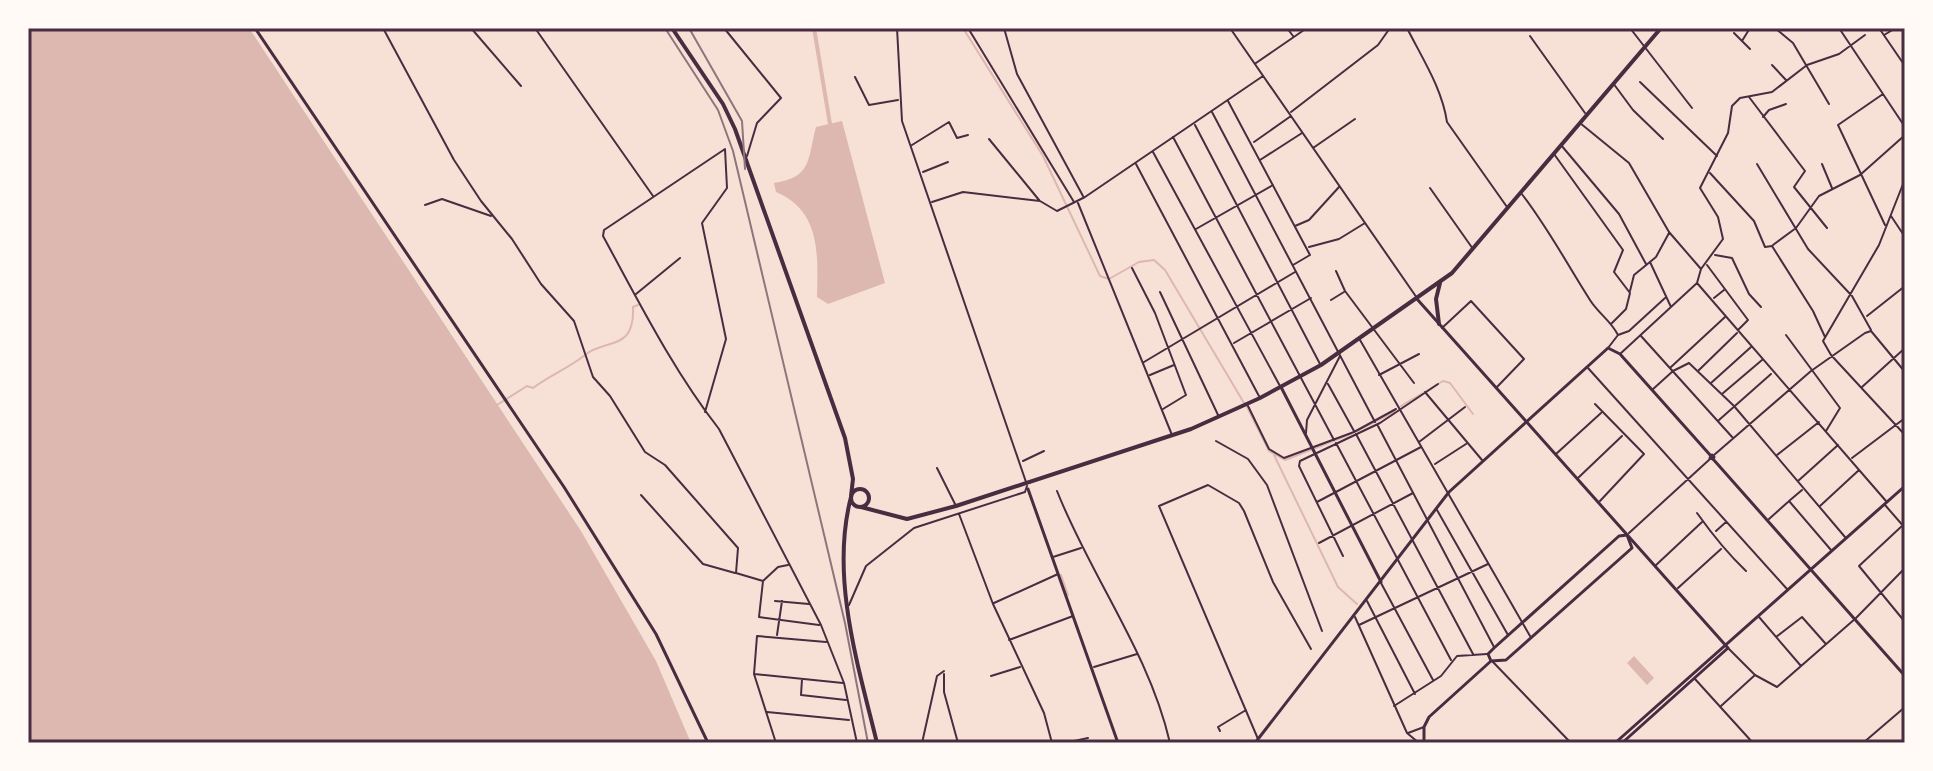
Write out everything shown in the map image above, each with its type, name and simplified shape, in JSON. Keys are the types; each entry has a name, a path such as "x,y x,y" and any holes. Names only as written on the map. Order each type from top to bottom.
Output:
{"main road":[{"path":"672,28 723,104 845,438 852,470 851,497 844,525 849,605 859,680 877,743"},
{"path":"851,497 853,504 860,507 907,519 956,506 1027,486 1220,418 1321,365 1441,282 1473,249 1661,28"},
{"path":"1441,282 1436,299 1441,326"},
{"path":"852,470 880,511"},
{"path":"851,497 857,490 866,494"},
{"path":"844,525 849,514 868,502 866,494"}],"street":[{"path":"255,28 564,487 656,634 708,743"},
{"path":"383,28 454,160 541,284 574,321 588,369 610,396 645,452 665,465 738,548 736,573"},
{"path":"471,28 521,86"},
{"path":"535,28 654,197"},
{"path":"724,28 781,98 757,123 748,147 746,165"},
{"path":"897,28 899,100 912,145 1118,743"},
{"path":"968,28 1075,203 1173,436"},
{"path":"1004,28 1017,74 1078,190 1085,197"},
{"path":"1287,28 1293,37"},
{"path":"1253,143 1378,45 1390,28"},
{"path":"1407,28 1431,73 1445,107 1447,122 1508,207"},
{"path":"1630,28 1692,108"},
{"path":"1742,41 1750,28"},
{"path":"1775,28 1793,43 1829,104"},
{"path":"1839,28 1905,127"},
{"path":"1879,28 1905,66"},
{"path":"1884,35 1896,28"},
{"path":"1231,29 1417,299 1755,675 1774,688 1856,618 1878,592 1905,568"},
{"path":"1255,64 1304,30"},
{"path":"1734,33 1750,49"},
{"path":"1620,354 1697,283 1701,269 1714,255 1724,231 1700,188 1728,133 1732,106 1749,97 1772,92 1807,65 1839,54 1865,35"},
{"path":"1530,36 1585,114"},
{"path":"1772,65 1787,81"},
{"path":"989,139 1040,201 1057,211 1085,197 1263,76"},
{"path":"855,77 869,105 899,100"},
{"path":"1612,82 1633,110 1663,139"},
{"path":"1640,82 1718,157"},
{"path":"1883,94 1838,125 1886,227"},
{"path":"1749,97 1805,171 1794,187 1827,228"},
{"path":"1228,100 1310,255 1292,266"},
{"path":"1762,118 1769,110 1786,104"},
{"path":"1211,111 1494,648"},
{"path":"1313,148 1355,119"},
{"path":"912,145 949,122 957,138 968,135"},
{"path":"1579,122 1629,163 1669,232 1701,269"},
{"path":"1194,123 1321,365"},
{"path":"1260,160 1303,132"},
{"path":"1709,172 1754,221 1765,247 1772,246 1796,228 1811,205 1832,189 1860,175 1905,135"},
{"path":"1173,137 1453,663 1434,682 1394,706"},
{"path":"1560,144 1619,214 1646,264"},
{"path":"705,412 726,339 702,223 727,188 725,149 604,230 603,236 705,412 719,429 821,625 844,683 857,743"},
{"path":"1152,151 1306,434 1434,682"},
{"path":"1553,153 1623,250 1614,272 1630,293"},
{"path":"921,173 948,162"},
{"path":"1136,163 1260,398"},
{"path":"1757,164 1820,265 1852,296 1871,331 1905,372"},
{"path":"1822,164 1832,189"},
{"path":"1905,179 1886,227 1852,296 1823,341 1831,355 1905,435"},
{"path":"1196,229 1274,185"},
{"path":"1295,226 1309,220 1340,186"},
{"path":"1430,188 1473,249"},
{"path":"932,202 963,192 1040,201"},
{"path":"1520,192 1597,310 1618,335"},
{"path":"425,205 442,199 491,216"},
{"path":"1890,215 1905,237"},
{"path":"1306,248 1339,239 1366,223"},
{"path":"1611,324 1626,309 1634,275 1661,251 1669,232"},
{"path":"1772,246 1813,311 1825,337"},
{"path":"1714,255 1732,258 1749,294 1761,307"},
{"path":"635,295 680,258"},
{"path":"1650,261 1671,307"},
{"path":"1698,371 1748,320 1706,264"},
{"path":"1132,268 1186,397 1163,409"},
{"path":"1144,362 1296,271"},
{"path":"1336,271 1345,291 1414,383"},
{"path":"1697,283 1860,469 1904,527 1859,566 1905,622"},
{"path":"1866,317 1905,286"},
{"path":"1712,300 1725,289"},
{"path":"1331,300 1345,291"},
{"path":"1160,292 1220,418"},
{"path":"1233,344 1311,298"},
{"path":"1618,335 1620,337 1629,331 1665,298"},
{"path":"1441,326 1471,301 1524,359 1496,388"},
{"path":"1652,390 1726,317"},
{"path":"1451,660 1457,656 1488,654 1619,536 1627,535 1811,371 1871,331"},
{"path":"1257,742 1449,492 1608,348 1618,335"},
{"path":"1641,335 1733,438"},
{"path":"1786,335 1841,411 1826,431"},
{"path":"1360,340 1531,637"},
{"path":"1710,384 1751,347"},
{"path":"1608,348 1620,354 1814,569 1905,676"},
{"path":"1861,388 1905,348"},
{"path":"1306,434 1307,420 1340,353"},
{"path":"1379,375 1419,354"},
{"path":"1721,394 1762,360"},
{"path":"1672,369 1689,363 1698,371 1750,424 1846,538"},
{"path":"1149,376 1174,365"},
{"path":"1587,367 1788,590"},
{"path":"1719,421 1773,372"},
{"path":"1327,383 1414,538 1473,654"},
{"path":"1343,556 1299,466 1302,458 1376,423 1438,384"},
{"path":"1425,392 1483,460"},
{"path":"1247,404 1269,449 1276,454 1284,458 1314,451"},
{"path":"1595,404 1644,454 1599,502"},
{"path":"1419,442 1465,407"},
{"path":"1555,455 1602,412"},
{"path":"1851,459 1905,418"},
{"path":"1776,456 1819,422"},
{"path":"1577,479 1623,435"},
{"path":"1216,441 1248,459 1267,485 1322,631"},
{"path":"1433,465 1467,443"},
{"path":"1798,482 1838,445"},
{"path":"1316,502 1422,447"},
{"path":"1022,462 1044,451"},
{"path":"937,468 956,506"},
{"path":"1820,506 1860,469"},
{"path":"1257,742 1247,709 1159,506 1208,485 1239,503 1273,582 1311,649"},
{"path":"849,605 860,575 877,554 914,528 1025,492 1027,486"},
{"path":"1615,743 1905,486"},
{"path":"1768,519 1803,489"},
{"path":"1900,490 1905,496"},
{"path":"1057,491 1154,684 1170,743"},
{"path":"1319,543 1413,493"},
{"path":"641,495 703,564 763,581"},
{"path":"1789,501 1832,551"},
{"path":"1436,508 1508,635"},
{"path":"1697,513 1715,532 1721,548 1746,571"},
{"path":"959,514 993,604 1044,713 1052,743"},
{"path":"1655,566 1703,521"},
{"path":"1715,532 1727,521"},
{"path":"1354,616 1407,733 1421,743 1429,717 1491,661 1506,660 1632,548 1627,535"},
{"path":"1053,557 1083,548"},
{"path":"1676,590 1721,548"},
{"path":"1359,625 1489,563"},
{"path":"790,564 778,567 763,581 758,616 821,625"},
{"path":"993,604 1059,574"},
{"path":"1366,600 1415,694"},
{"path":"775,601 810,604"},
{"path":"777,636 782,601"},
{"path":"1900,615 1905,611"},
{"path":"1009,640 1074,615"},
{"path":"1758,616 1801,666"},
{"path":"1776,637 1802,617 1826,644"},
{"path":"776,743 754,674 757,636 827,642"},
{"path":"1092,667 1140,654"},
{"path":"1488,654 1491,661 1571,743"},
{"path":"991,676 1021,667"},
{"path":"922,743 937,676 944,671 944,692 958,743"},
{"path":"754,674 844,683"},
{"path":"1720,707 1755,675"},
{"path":"1692,676 1753,743"},
{"path":"1622,743 1692,676"},
{"path":"803,678 801,695 847,701"},
{"path":"1863,743 1905,707"},
{"path":"1220,731 1218,727 1247,709"},
{"path":"767,712 850,720"},
{"path":"1407,733 1424,727"},
{"path":"1065,743 1088,738"}],"shaded area":[{"path":"28,28 249,28 581,531 656,661 691,743 28,743"},
{"path":"842,121 885,283 828,304 817,297 816,250 809,222 791,200 776,192 774,183 802,172 809,158 816,127"},
{"path":"1634,656 1654,678 1647,685 1627,663"}],"waterway":[{"path":"814,28 830,124"},
{"path":"963,28 1043,156 1100,276 1109,279 1139,262 1154,260 1165,270 1244,403"},
{"path":"497,405 527,386 533,388 593,350 618,342 629,331 633,307 638,305"},
{"path":"1401,406 1443,381 1450,383 1473,414"},
{"path":"1247,407 1269,451 1285,460 1351,434"},
{"path":"1357,431 1394,412"},
{"path":"1274,455 1338,587 1357,604"},
{"path":"1061,575 1068,595"}],"railway":[{"path":"665,28 718,110 733,151 845,623 868,743"},
{"path":"689,28 742,121 745,169"}]}
